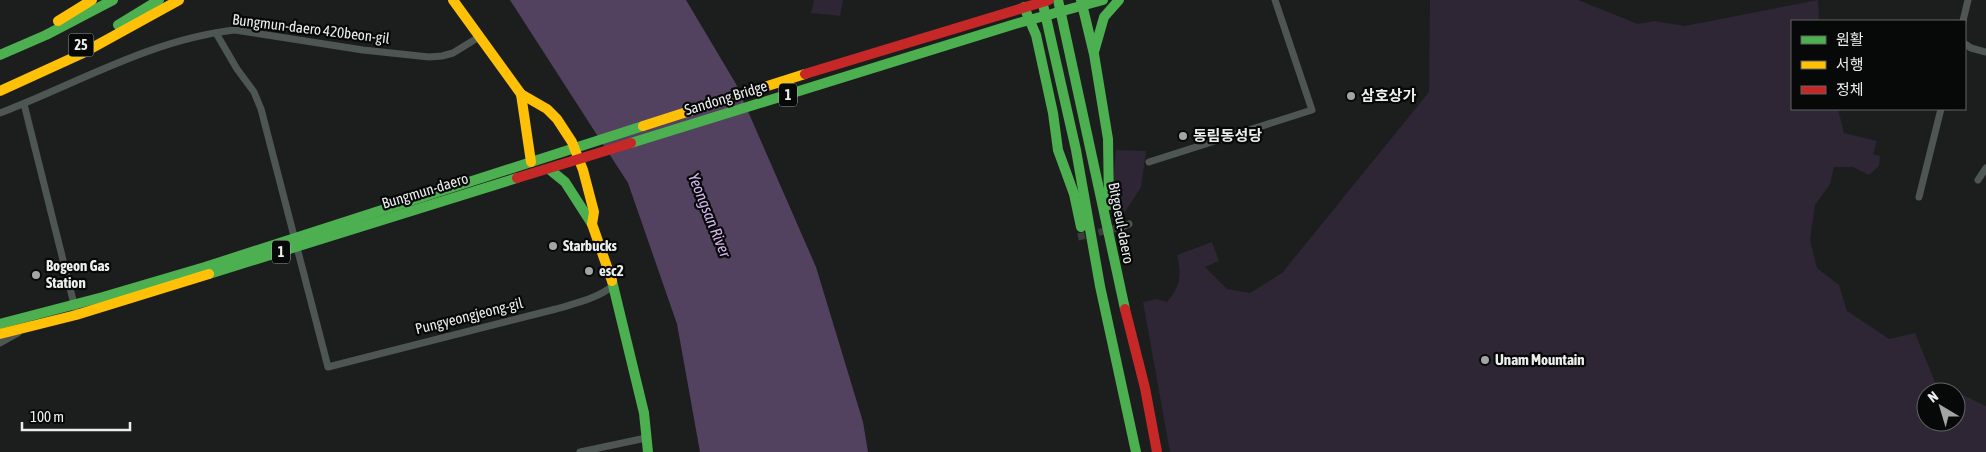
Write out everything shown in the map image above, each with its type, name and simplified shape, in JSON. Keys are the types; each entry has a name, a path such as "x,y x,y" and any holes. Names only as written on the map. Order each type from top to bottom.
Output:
{"main road":[{"path":"0,48 38,32 92,0"},
{"name":"25","path":"0,55 54,31 113,0"},
{"name":"25","path":"0,84 57,58 159,0"},
{"path":"0,91 80,54 179,0"},
{"path":"453,0 521,94 547,109 569,135 591,197 594,212 592,224"},
{"name":"Bitgoeul-daero","path":"1042,0 1076,150 1100,286 1136,452"},
{"name":"1","path":"1023,4 1049,0"},
{"name":"Bitgoeul-daero","path":"1058,0 1118,282 1145,388 1157,452"},
{"name":"1","path":"1030,21 1082,3 1103,0"},
{"path":"1094,54 1101,21 1113,4 1119,0"},
{"path":"1082,3 1094,54 1108,139 1108,198 1116,238 1118,282"},
{"path":"1023,4 1036,35 1058,150 1074,194 1084,243 1100,286"},
{"name":"Sandong Bridge","path":"558,153 1010,11 1023,4"},
{"name":"Sandong Bridge","path":"561,165 1015,24 1030,21"},
{"path":"521,94 531,162"},
{"name":"Bungmun-daero","path":"296,242 558,153"},
{"name":"Bungmun-daero","path":"0,334 27,328 75,310 296,242 561,165"},
{"path":"549,169 566,182 592,224 614,285 639,387 648,452"},
{"name":"Bungmun-daero","path":"0,324 75,310"}],"street":[{"path":"1149,162 1312,110 1276,0"},
{"path":"1963,20 1968,0"},
{"name":"Bungmun-daero 420beon-gil","path":"0,113 104,68 216,33 235,30 363,50 429,57 453,53 479,37"},
{"path":"216,33 236,69 258,99 269,134 296,242"},
{"path":"1966,45 1986,52"},
{"path":"24,104 75,310"},
{"path":"1920,197 1941,110"},
{"path":"1978,180 1986,168"},
{"name":"Pungyeongjeong-gil","path":"296,242 328,367 591,299 614,285"},
{"path":"0,343 27,328"},
{"path":"580,452 646,438"}],"shaded area":[{"path":"814,0 843,0 840,16 811,13"},
{"path":"1430,0 1578,0 1638,24 1654,21 1685,26 1818,0 1819,20 1791,20 1791,110 1838,110 1844,133 1877,141 1873,154 1880,156 1879,166 1869,175 1853,167 1834,167 1830,184 1815,205 1810,240 1817,268 1839,285 1847,311 1889,339 1915,333 1935,382 1916,382 1916,432 1966,432 1966,397 1986,406 1986,452 1170,452 1143,302 1157,299 1167,302 1175,291 1179,280 1177,255 1212,242 1219,261 1205,267 1227,289 1250,293 1282,273 1429,92"},
{"path":"1116,150 1146,151 1141,187 1120,220 1112,195"}],"water":[{"name":"Yeongsan River","path":"510,0 686,0 736,84 816,267 863,422 868,452 700,452 677,324 628,183"}],"tunnel":[{"path":"1078,237 1122,227"}],"traffic: fast":[{"path":"0,55 46,35 113,0"},
{"path":"118,25 159,0"},
{"path":"1042,0 1076,150 1100,286 1136,452"},
{"path":"1058,0 1125,309"},
{"path":"1081,0 1094,54 1108,139 1109,205"},
{"path":"631,143 1015,24 1103,0"},
{"path":"1094,52 1104,17 1119,0"},
{"path":"1024,7 1036,35 1053,113 1058,150 1074,194 1081,227"},
{"path":"0,324 103,297 205,267 643,126"},
{"path":"549,169 565,182 592,224"},
{"path":"209,274 517,178"},
{"path":"612,281 644,413 648,452"}],"traffic: slow":[{"path":"58,21 92,0"},
{"path":"0,91 81,54 179,0"},
{"path":"453,0 521,94 547,109 557,119 572,142 583,170 594,212 592,224 612,281"},
{"path":"643,126 805,74"},
{"path":"521,94 531,162"},
{"path":"0,334 76,315 209,274"}],"traffic: jam":[{"path":"805,74 1049,0"},
{"path":"517,178 631,143"},
{"path":"1125,309 1145,388 1157,452"}],"place":[{"name":"삼호상가","path":"1351,96"},
{"name":"동림동성당","path":"1183,136"},
{"name":"Starbucks","path":"553,246"},
{"name":"esc2","path":"589,271"},
{"name":"Bogeon Gas Station","path":"36,275"},
{"name":"Unam Mountain","path":"1485,360"}]}
